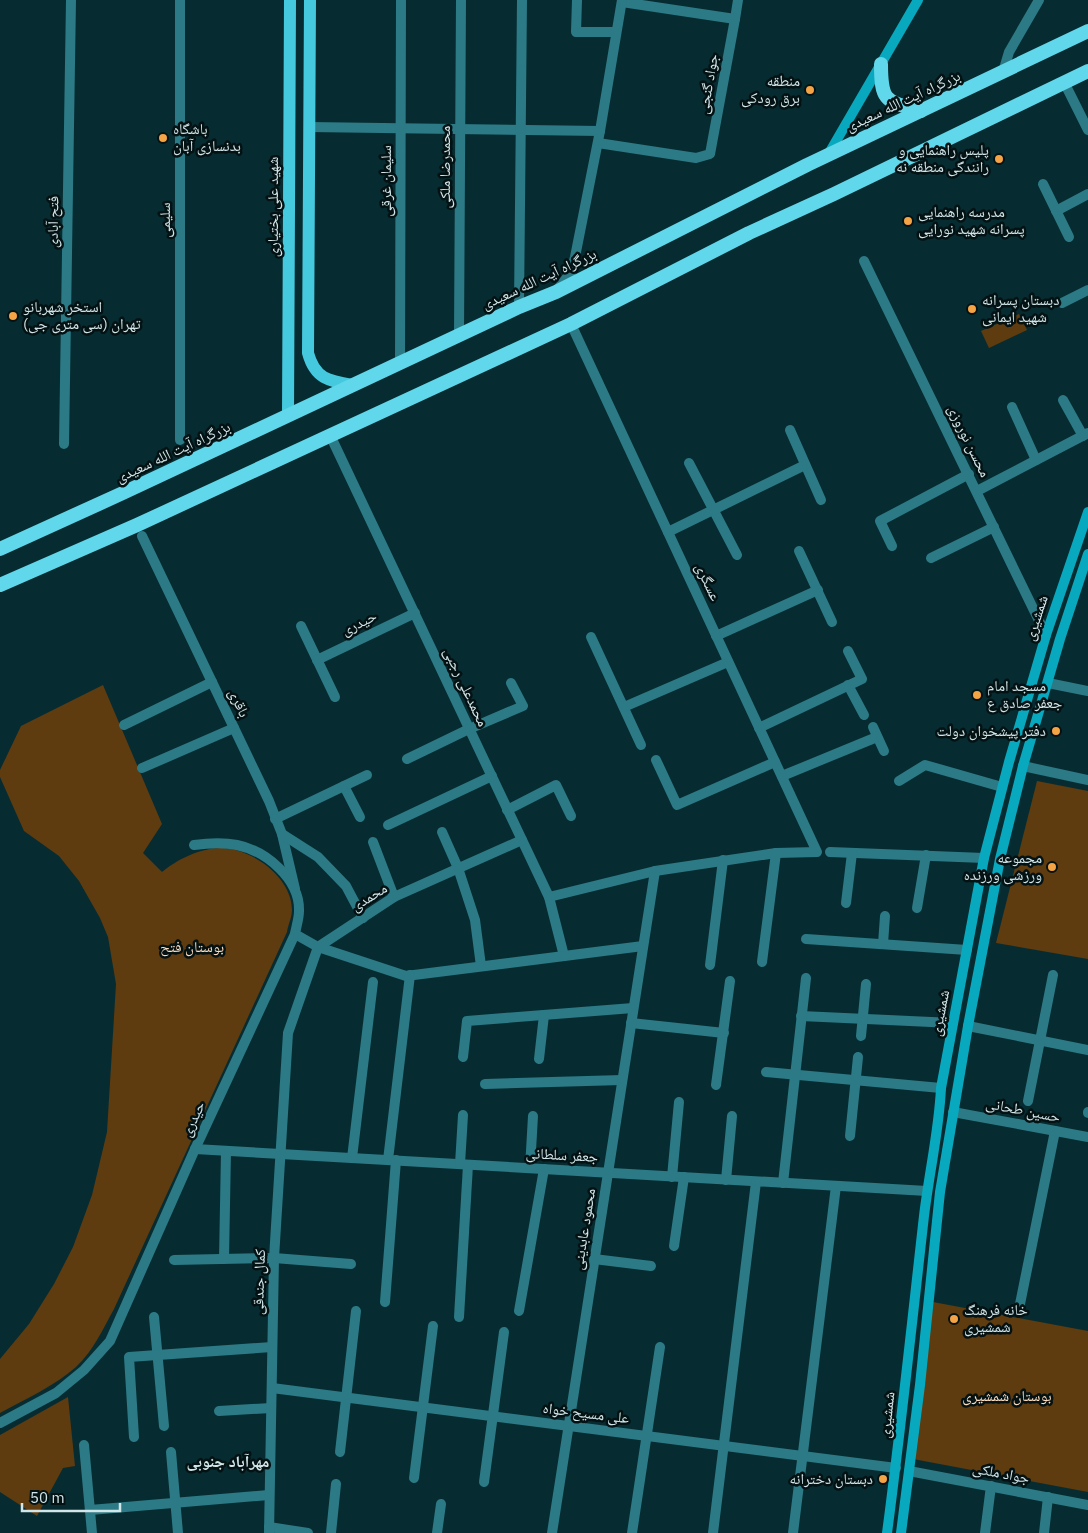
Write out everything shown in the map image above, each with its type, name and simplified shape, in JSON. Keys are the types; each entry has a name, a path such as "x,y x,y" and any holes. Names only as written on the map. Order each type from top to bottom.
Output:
{"highway":[{"name":"بزرگراه آیت الله سعیدی","path":"0,549 400,362 556,292 828,154 1088,31"},
{"path":"881,64 882,90 887,99 921,111"},
{"path":"0,585 137,525 571,324 749,233 1088,71"}],"main road":[{"name":"شهید علی بختیاری","path":"288,415 290,0"},
{"path":"310,0 308,353 311,364 317,372 332,381 353,385"},
{"path":"828,154 918,0"},
{"name":"شمشیری","path":"887,1533 927,1191 942,1088 984,858 1002,787 1046,635 1088,512"},
{"name":"شمشیری","path":"901,1533 940,1192 968,1026 1000,859 1017,792 1060,639 1088,554"},
{"path":"1046,635 1060,639"},
{"path":"1033,680 1048,683"},
{"path":"1009,762 1024,766"},
{"path":"1002,787 1017,792"},
{"path":"984,858 1000,859"},
{"path":"967,950 983,951"},
{"path":"953,1024 968,1026"},
{"path":"942,1088 956,1089"},
{"path":"940,1110 953,1112"},
{"path":"927,1191 940,1192"},
{"path":"896,1468 909,1471"}],"street":[{"name":"فتح آبادی","path":"64,444 71,0"},
{"name":"سلیمی","path":"180,0 180,440"},
{"name":"سلیمان غرقی","path":"400,362 401,0"},
{"name":"محمدرضا ملکی","path":"459,335 461,0"},
{"path":"519,307 522,0"},
{"path":"577,0 576,32 616,32"},
{"path":"556,292 571,272 598,143 622,1 735,19 738,0"},
{"path":"1003,72 1009,52 1039,0"},
{"name":"جواد گنجی","path":"598,143 696,158 710,154 735,19"},
{"path":"1064,82 1088,130"},
{"path":"309,127 600,131"},
{"path":"1043,184 1069,237"},
{"path":"1056,211 1088,194"},
{"name":"محسن نوروزی","path":"864,261 1046,635"},
{"path":"1062,303 1088,290"},
{"name":"عسگری","path":"571,324 817,852 776,853"},
{"path":"977,491 1086,434 1063,400"},
{"path":"1012,407 1036,460"},
{"path":"790,430 821,500"},
{"name":"محمدعلی رجبی","path":"330,435 549,897 564,956"},
{"path":"689,462 736,555"},
{"path":"668,532 805,465"},
{"path":"892,546 880,521 969,474"},
{"path":"931,558 994,527"},
{"name":"باقری","path":"142,536 269,801 282,834 295,889"},
{"path":"799,551 832,622"},
{"path":"716,636 818,590"},
{"name":"حیدری","path":"317,660 415,614"},
{"path":"301,626 335,697"},
{"path":"591,637 641,745"},
{"path":"759,728 862,679 848,650"},
{"path":"624,707 728,662"},
{"path":"124,725 212,682"},
{"path":"406,759 523,706 511,683"},
{"path":"1048,683 1088,691"},
{"path":"848,685 864,715"},
{"path":"142,768 234,728"},
{"path":"782,776 875,732 884,751"},
{"path":"656,760 677,805 775,762"},
{"path":"899,781 925,765 1002,787"},
{"path":"1024,766 1088,780"},
{"path":"275,819 367,775"},
{"path":"388,824 492,776"},
{"path":"508,810 556,785 571,816"},
{"path":"344,786 360,817"},
{"path":"442,832 458,868 475,920 481,966"},
{"path":"282,834 318,857 341,880 363,918"},
{"name":"محمدی","path":"318,947 394,897 522,840"},
{"name":"حیدری","path":"0,1423 56,1393 84,1370 110,1341 295,934 299,910 295,889 282,871 259,852 238,845 216,842 194,844"},
{"path":"373,842 394,897"},
{"path":"830,852 984,858"},
{"path":"549,897 655,871 776,853 762,962"},
{"path":"846,903 852,853"},
{"path":"916,908 926,855"},
{"path":"710,965 723,860"},
{"name":"محمود عابدینی","path":"552,1533 655,871"},
{"path":"883,944 885,916"},
{"path":"295,934 318,947 406,976 643,946"},
{"path":"806,939 967,950"},
{"name":"کمال جندقی","path":"269,1530 274,1258 288,1033 318,947"},
{"path":"385,1302 392,1160 410,975"},
{"path":"1028,1101 1053,975"},
{"path":"783,1183 806,978"},
{"path":"716,1085 730,981"},
{"path":"352,1158 373,982"},
{"path":"861,1036 866,984"},
{"path":"463,1057 467,1021 633,1008"},
{"path":"539,1060 544,1015"},
{"path":"801,1016 953,1024"},
{"path":"631,1023 724,1033"},
{"path":"968,1026 1088,1050"},
{"path":"850,1136 858,1057"},
{"path":"766,1072 942,1088"},
{"path":"485,1084 622,1080"},
{"path":"672,1176 679,1102"},
{"name":"حسین طحانی","path":"953,1112 1088,1137"},
{"path":"458,1317 464,1164 463,1115"},
{"path":"530,1168 534,1116"},
{"path":"726,1180 732,1116"},
{"path":"1020,1304 1054,1131"},
{"name":"جعفر سلطانی","path":"196,1150 927,1191"},
{"path":"224,1259 226,1151"},
{"path":"519,1311 544,1169"},
{"path":"674,1246 684,1177"},
{"path":"712,1533 756,1182"},
{"path":"793,1533 836,1186"},
{"path":"174,1260 274,1258 351,1264"},
{"path":"594,1259 651,1266"},
{"path":"340,1452 356,1311"},
{"path":"154,1317 164,1426"},
{"path":"414,1478 433,1326"},
{"path":"484,1482 504,1332"},
{"path":"134,1437 129,1357 272,1347"},
{"path":"632,1533 660,1348"},
{"name":"علی مسیح خواه","path":"272,1388 896,1468"},
{"path":"219,1411 271,1408"},
{"path":"84,1445 92,1533"},
{"path":"171,1452 178,1533"},
{"name":"جواد ملکی","path":"909,1471 1088,1505"},
{"path":"331,1533 336,1484"},
{"path":"985,1533 991,1486"},
{"path":"90,1510 269,1495"},
{"path":"1044,1533 1048,1497"},
{"path":"437,1533 441,1504"},
{"path":"269,1530 308,1533"}],"green space":[{"path":"1019,314 1027,330 989,348 981,331"},
{"name":"بوستان فتح","path":"103,685 162,824 143,853 162,872 182,859 214,848 246,853 257,859 278,876 290,898 292,913 287,932 114,1309 97,1340 88,1354 68,1374 40,1392 0,1413 0,1359 29,1324 54,1284 73,1247 92,1195 107,1132 116,984 108,937 100,918 79,881 59,856 24,831 0,777 0,770 21,726"},
{"name":"مجموعه ورزشی ورزنده","path":"1037,781 1088,791 1088,959 996,943"},
{"name":"بوستان شمشیری","path":"933,1302 1088,1331 1088,1492 913,1459"},
{"path":"68,1397 75,1466 63,1468 37,1516 0,1492 0,1435"}],"place":[{"name":"منطقه برق رودکی","path":"810,90"},
{"name":"باشگاه بدنسازی آبان","path":"163,138"},
{"name":"پلیس راهنمایی و رانندگی منطقه نه","path":"999,159"},
{"name":"مدرسه راهنمایی پسرانه شهید نورایی","path":"908,221"},
{"name":"دبستان پسرانه شهید ایمانی","path":"972,309"},
{"name":"استخر شهربانو تهران (سی متری جی)","path":"13,316"},
{"name":"مسجد امام جعفر صادق ع","path":"977,695"},
{"name":"دفتر پیشخوان دولت","path":"1056,731"},
{"name":"مجموعه ورزشی ورزنده","path":"1052,867"},
{"name":"خانه فرهنگ شمشیری","path":"954,1319"},
{"name":"دبستان دخترانه","path":"883,1479"}],"district":[{"name":"مهرآباد جنوبی","path":"228,1461"}]}
